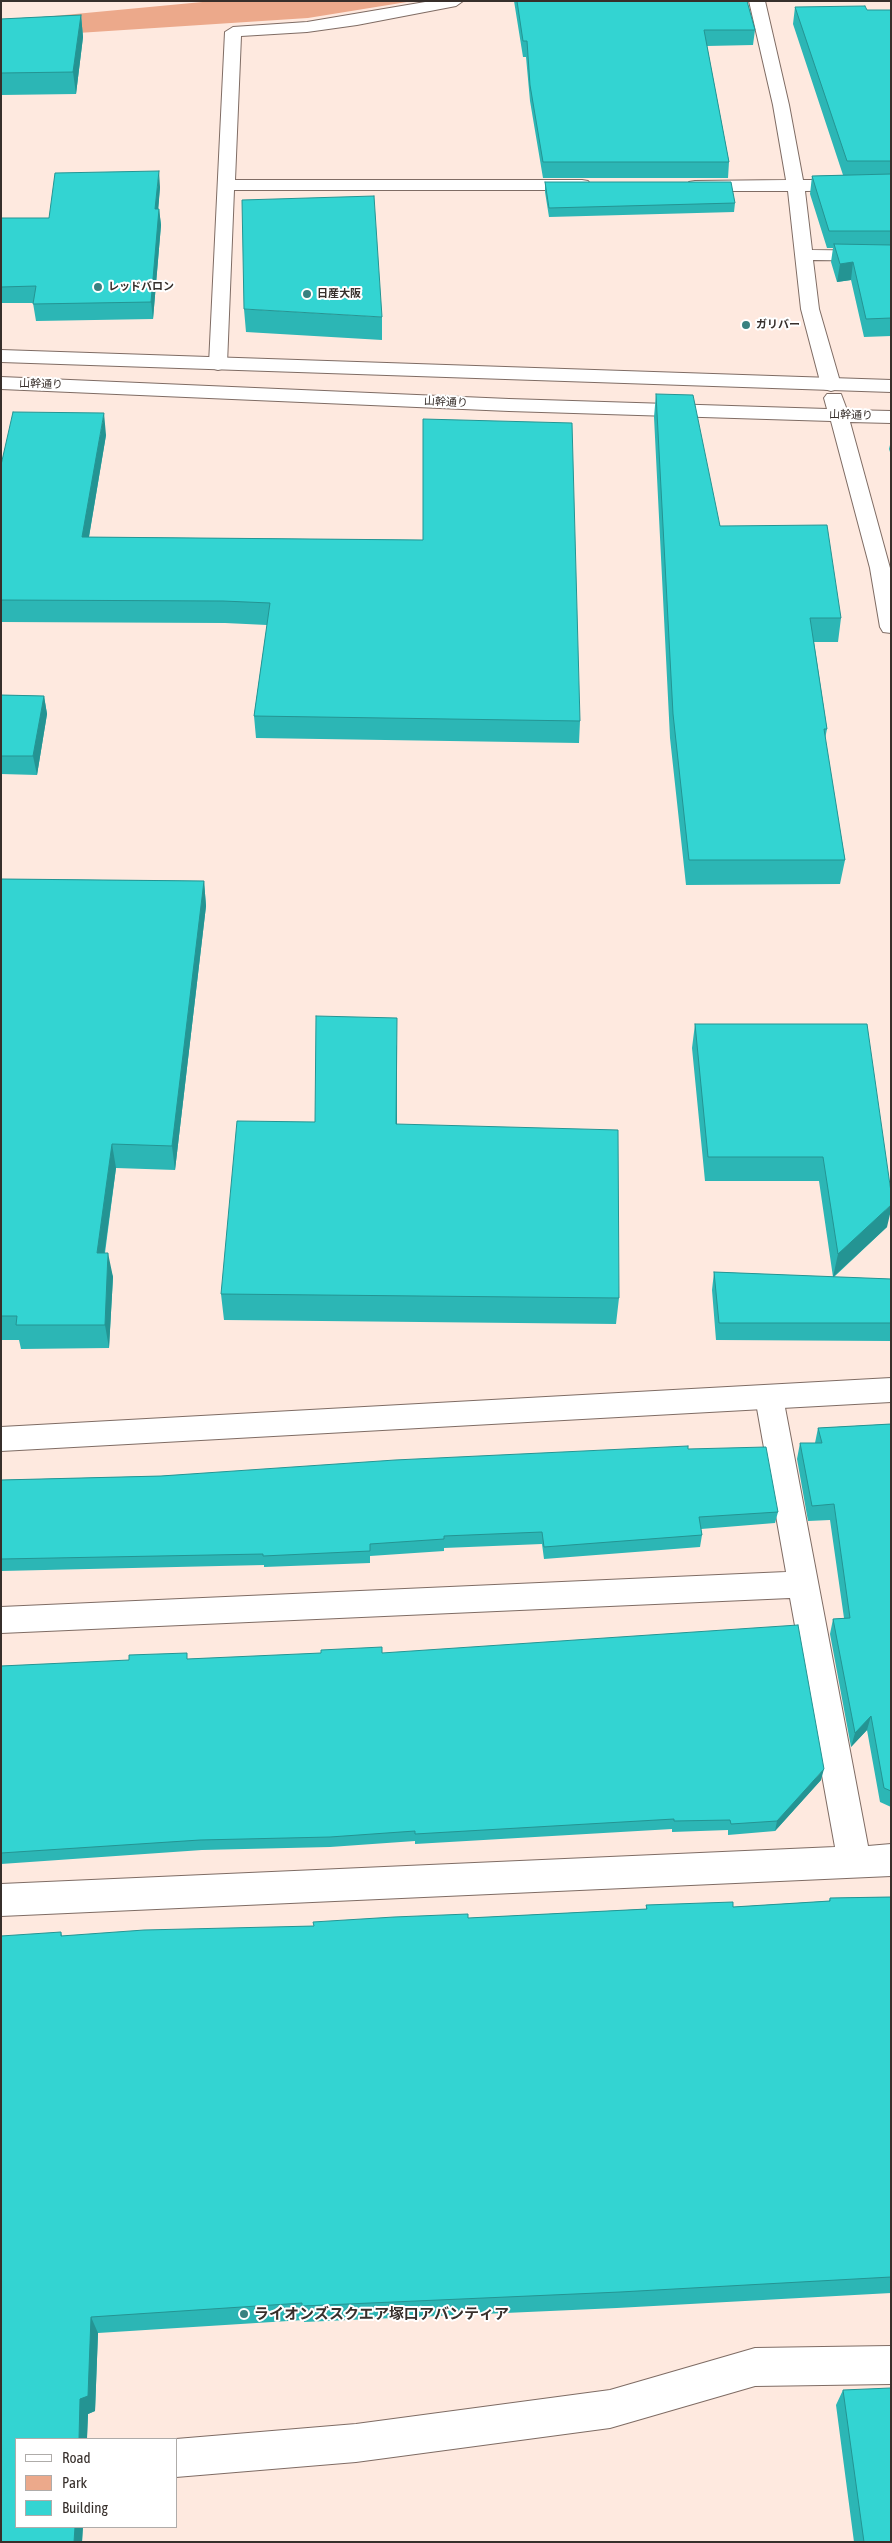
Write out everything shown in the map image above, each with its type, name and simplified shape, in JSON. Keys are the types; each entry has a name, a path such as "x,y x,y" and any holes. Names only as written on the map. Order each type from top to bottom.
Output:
{"street":[{"path":"218,364 233,32 307,27 357,20 456,1"},
{"path":"757,1 779,96 796,186 810,309 867,518 890,621"},
{"path":"227,185 596,185"},
{"path":"676,186 891,185"},
{"path":"804,255 891,256"},
{"path":"1,356 891,386"},
{"name":"山幹通り","path":"1,383 509,405 891,417"},
{"path":"1,1438 891,1390"},
{"path":"769,1397 854,1861"},
{"path":"1,1620 803,1584"},
{"path":"1,1900 891,1860"},
{"path":"178,2458 356,2443 610,2409 755,2367 891,2365"}],"green space":[{"path":"213,1 413,1 308,18 1,38 1,21"}],"building":[{"path":"517,1 747,1 755,30 704,30 729,162 543,162 530,85 527,41 523,41"},
{"path":"865,6 867,10 891,10 891,161 847,161 795,7"},
{"path":"81,15 73,72 1,73 1,19"},
{"path":"159,171 155,209 159,209 151,302 33,304 36,286 1,287 1,218 49,218 55,173"},
{"path":"891,174 891,231 829,231 812,176"},
{"path":"545,182 731,182 735,203 549,208"},
{"path":"374,196 382,317 244,309 242,200"},
{"path":"834,244 891,245 891,318 866,319 853,262 840,264"},
{"path":"656,394 693,395 720,526 827,525 841,618 810,618 827,729 824,729 845,860 689,860 673,714"},
{"path":"13,412 104,413 82,537 423,540 423,419 572,423 580,721 254,716 270,603 1,600 1,465"},
{"path":"1,695 44,696 33,756 1,756"},
{"path":"1,879 204,881 172,1146 112,1144 97,1253 108,1253 105,1325 16,1325 17,1316 1,1316"},
{"path":"316,1016 397,1018 396,1124 618,1130 619,1298 221,1294 237,1121 315,1122"},
{"path":"695,1024 867,1024 891,1192 891,1205 838,1254 823,1157 708,1157"},
{"path":"714,1272 891,1279 891,1323 719,1323"},
{"path":"891,1424 891,1791 884,1788 871,1716 855,1733 833,1619 850,1618 834,1504 812,1506 800,1443 822,1443 818,1428"},
{"path":"688,1446 688,1449 766,1447 778,1512 699,1517 702,1535 544,1547 542,1532 444,1536 444,1539 370,1544 370,1551 263,1556 263,1554 1,1559 1,1480 161,1476 395,1460"},
{"path":"798,1625 824,1769 777,1821 731,1824 730,1820 674,1821 674,1819 415,1834 415,1831 330,1837 200,1840 1,1853 1,1666 129,1660 129,1655 187,1653 187,1659 321,1653 321,1650 382,1647 382,1653"},
{"path":"891,1897 891,2277 620,2292 302,2306 302,2303 91,2317 88,2396 80,2399 79,2438 15,2438 15,2528 75,2528 74,2542 1,2542 1,1936 61,1932 61,1936 144,1930 314,1926 313,1922 394,1917 468,1914 468,1918 647,1909 646,1905 733,1902 733,1907 830,1901 830,1898"},
{"path":"891,2388 891,2542 864,2542 843,2390"}],"place":[{"name":"レッドバロン","path":"98,287"},
{"name":"日産大阪","path":"307,294"},
{"name":"ガリバー","path":"746,325"},
{"name":"ライオンズスクエア塚口アバンティア","path":"244,2314"}]}
